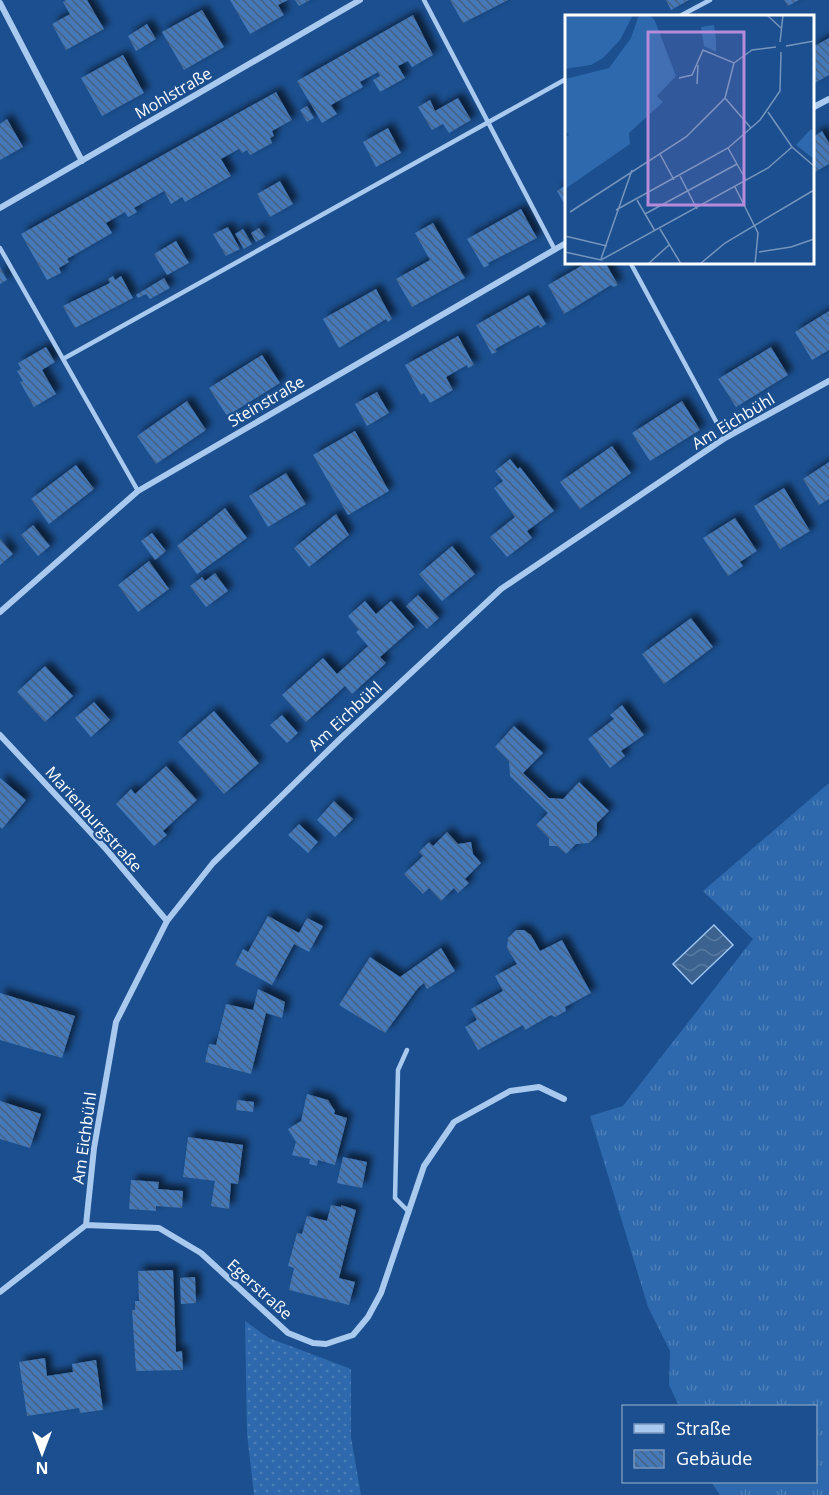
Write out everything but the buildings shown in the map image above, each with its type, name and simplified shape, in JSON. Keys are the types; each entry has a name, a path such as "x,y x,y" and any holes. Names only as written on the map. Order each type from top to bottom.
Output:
{"street":[{"name":"Mohlstraße","path":"0,208 360,0"},
{"path":"0,3 82,161"},
{"path":"814,107 829,99"},
{"name":"Steinstraße","path":"0,612 138,491 565,244"},
{"name":"Am Eichbühl","path":"86,1225 94,1148 116,1022 167,921 213,863 341,738 501,589 725,438 829,381"},
{"name":"Marienburgstraße","path":"0,735 106,849 167,921"},
{"name":"Egerstraße","path":"86,1225 159,1228 201,1253 288,1333 313,1343 326,1344 353,1335 368,1317 381,1293 401,1238 407,1210 424,1166 454,1122 510,1091 538,1087 564,1099"},
{"path":"0,1292 86,1225"}],"lane":[{"path":"424,0 555,250"},
{"path":"682,15 710,0"},
{"path":"63,358 565,80"},
{"path":"0,248 138,491"},
{"path":"631,264 725,438"},
{"path":"407,1050 398,1070 395,1198 407,1210"}],"green space":[{"path":"829,783 829,1495 720,1495 712,1483 817,1483 817,1405 679,1405 669,1385 670,1351 648,1307 590,1116 623,1106 753,939 703,891"},
{"path":"245,1321 269,1338 351,1369 351,1437 361,1495 254,1495 247,1434"}],"water":[{"path":"714,925 733,945 692,984 673,964"}]}
